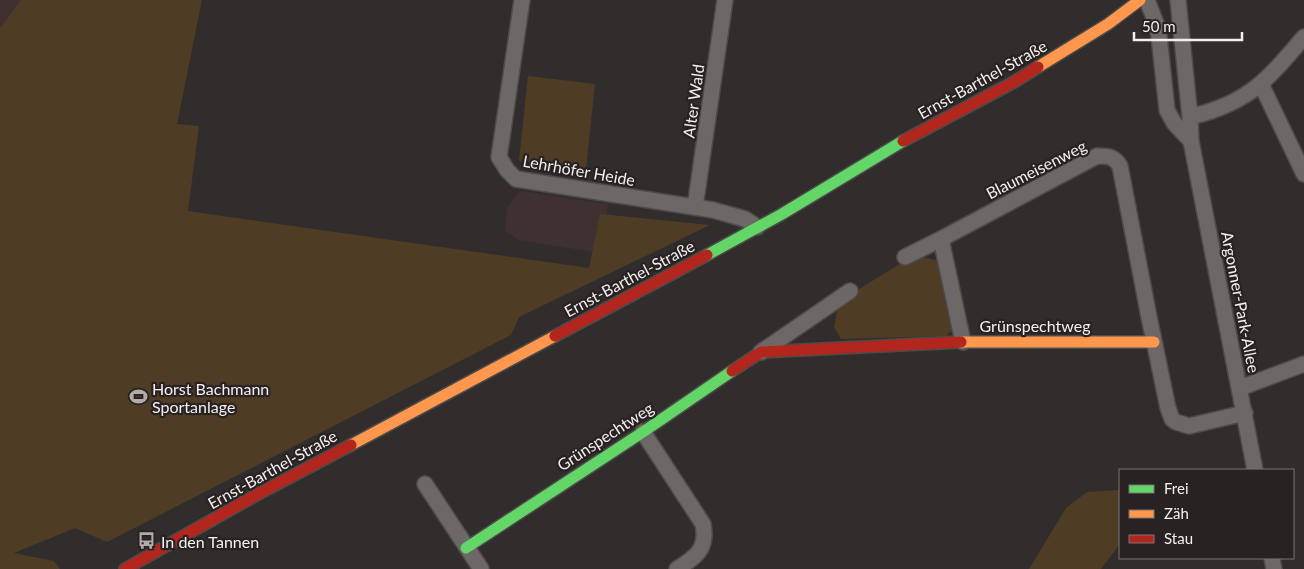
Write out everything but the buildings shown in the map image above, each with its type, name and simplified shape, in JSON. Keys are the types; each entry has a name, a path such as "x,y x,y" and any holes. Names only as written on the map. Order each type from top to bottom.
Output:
{"street":[{"name":"Lehrhöfer Heide","path":"522,0 499,158 516,179 713,210 746,219 757,228"},
{"name":"Alter Wald","path":"695,207 725,0"},
{"name":"Ernst-Barthel-Straße","path":"125,569 258,494 757,228 904,141 1014,82 1108,24 1140,0"},
{"path":"1147,0 1159,36 1167,110 1174,122 1191,141"},
{"name":"Argonner-Park-Allee","path":"1178,0 1191,141 1255,469"},
{"path":"1190,117 1219,108 1252,91 1275,70 1304,36"},
{"path":"1261,84 1304,174"},
{"name":"Blaumeisenweg","path":"905,256 1098,156 1109,156 1116,159 1120,166 1154,342"},
{"path":"941,239 963,342"},
{"name":"Grünspechtweg","path":"466,548 850,291"},
{"name":"Grünspechtweg","path":"761,352 963,342 1154,342"},
{"path":"1154,342 1172,419 1189,426 1245,413"},
{"path":"1240,388 1304,364"},
{"path":"642,432 703,524 705,533 700,551 694,558 677,569"},
{"path":"425,484 481,569"}],"shaded area":[{"path":"0,0 21,0 0,28"},
{"path":"21,0 202,0 177,124 199,126 188,211 589,268 600,214 710,225 519,317 511,335 107,542 75,528 14,553 54,561 60,569 0,569 0,28"},
{"path":"528,76 595,84 586,169 519,161"},
{"path":"520,191 608,204 600,253 518,240 505,230 507,208"},
{"path":"913,256 937,260 952,327 951,331 946,336 841,339 834,327 841,300"},
{"path":"1119,490 1119,545 1101,569 1029,569 1066,508 1087,492"}],"traffic: fast":[{"path":"707,255 782,214 903,141"},
{"path":"466,548 732,371"}],"traffic: slow":[{"path":"1038,67 1108,24 1140,0"},
{"path":"351,445 555,336"},
{"path":"961,342 1154,342"}],"traffic: jam":[{"path":"903,141 1014,82 1038,67"},
{"path":"555,336 707,255"},
{"path":"732,371 761,352 961,342"},
{"path":"125,569 258,494 351,445"}],"place":[{"name":"Horst Bachmann Sportanlage","path":"138,397"},
{"name":"In den Tannen","path":"147,541"}]}
